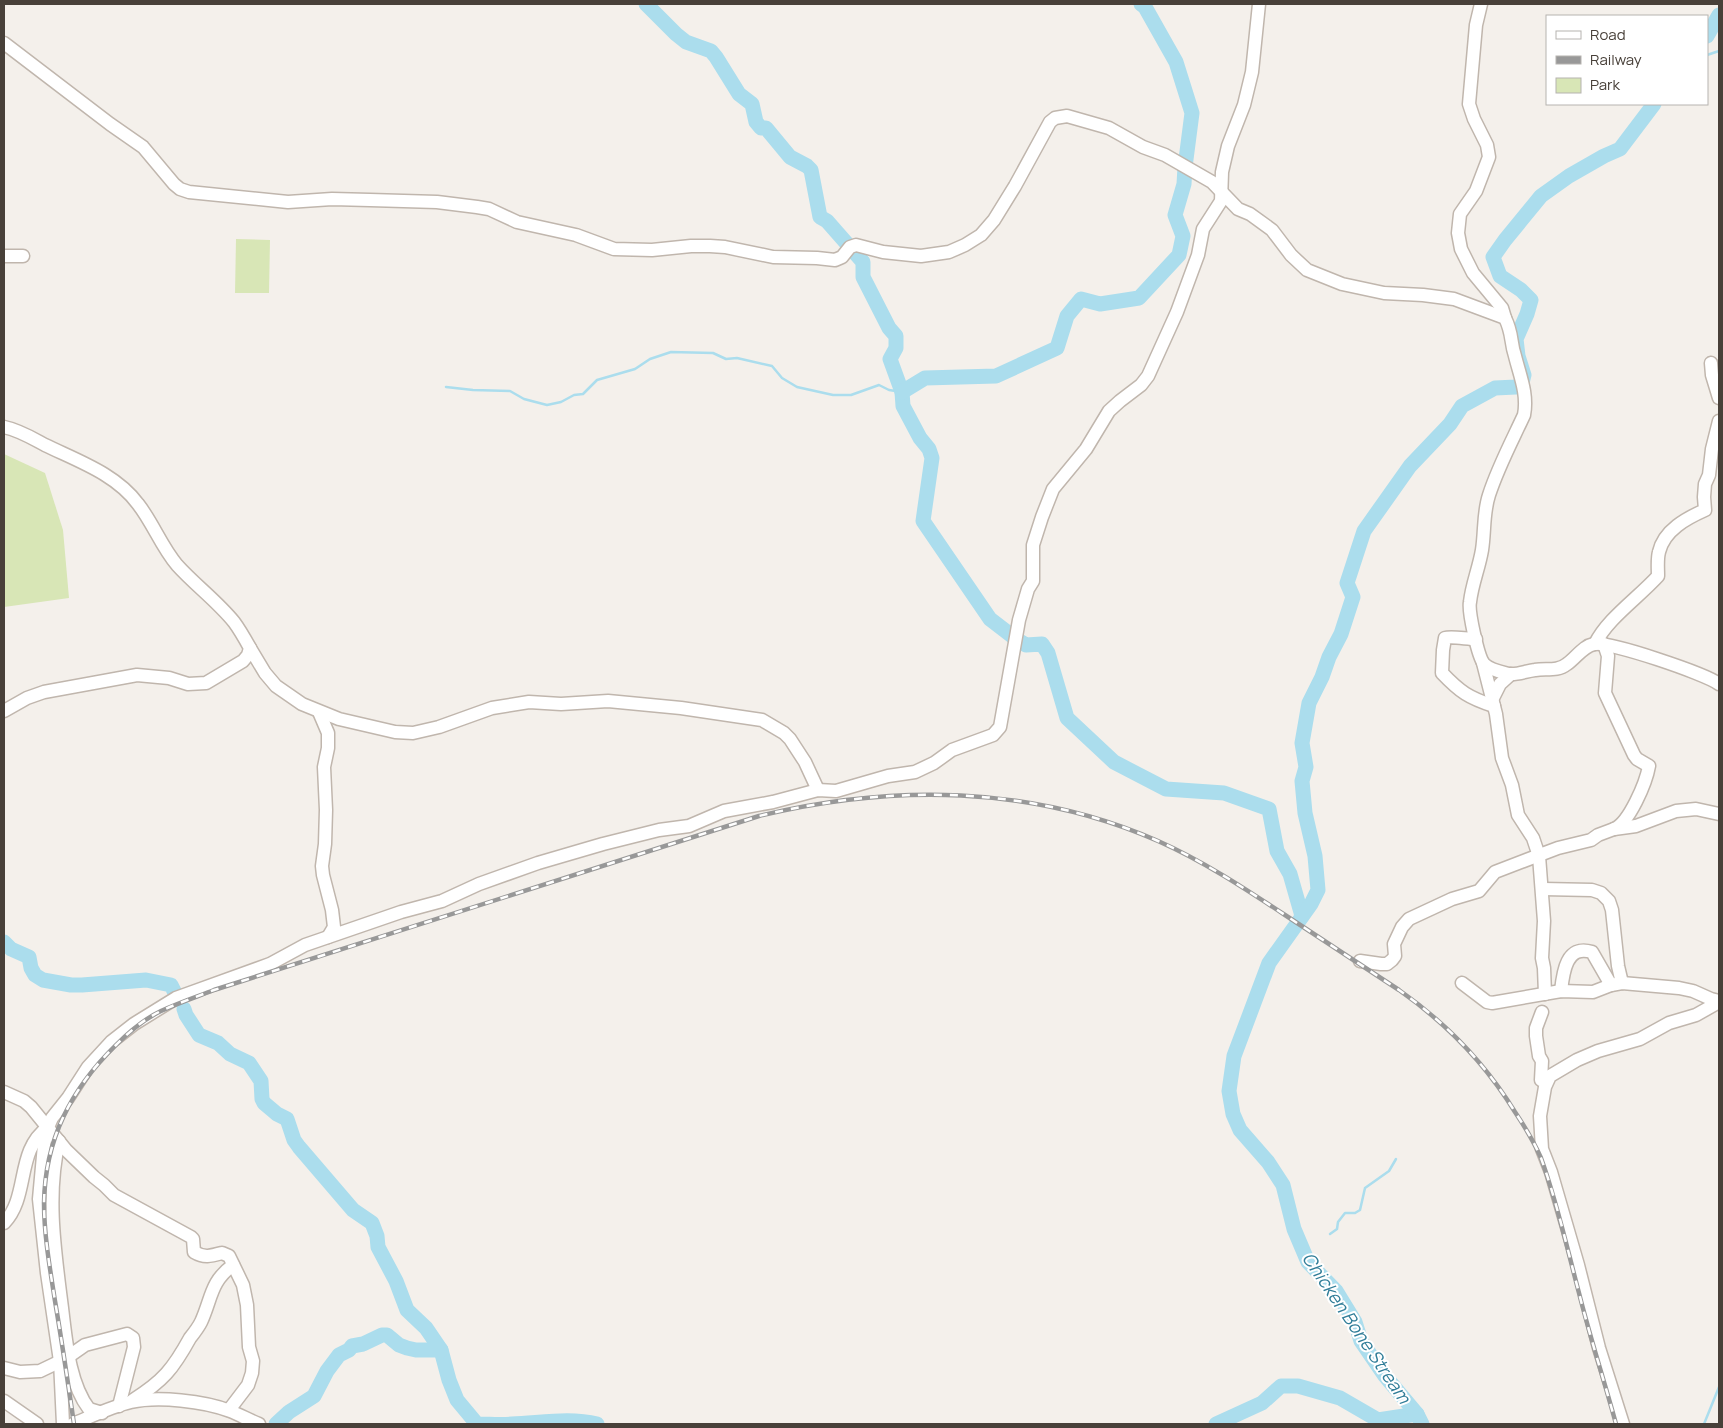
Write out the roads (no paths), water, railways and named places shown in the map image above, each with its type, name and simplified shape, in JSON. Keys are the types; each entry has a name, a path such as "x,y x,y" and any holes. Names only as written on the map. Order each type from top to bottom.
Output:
{"street":[{"path":"102,1413 89,1410 74,1383 65,1358 46,1273 39,1199 44,1145 52,1118 68,1098 88,1067 111,1042 134,1024 176,998 270,964 305,945 401,912 442,901 479,884 547,860 659,830 690,826 724,811 773,802 818,790 836,791 888,776 915,772 934,764 952,750 993,734 1000,727 1019,620 1028,589 1033,581 1034,546 1053,489 1086,449 1108,412 1141,385 1148,376 1174,320 1191,277 1198,256 1203,229 1221,201 1222,172 1228,146 1244,105 1252,72 1259,4"},
{"path":"1481,4 1476,25 1469,104 1487,146 1489,157 1476,191 1460,214 1458,233 1461,249 1473,273 1502,308 1511,329 1514,356 1521,375 1526,407 1486,505 1481,560 1469,608 1493,703 1502,758 1512,784 1518,815 1533,838 1539,856 1544,921 1542,958 1545,994"},
{"path":"4,43 143,147 180,189 220,196 288,202 332,199 437,202 489,210 517,222 576,235 614,249 652,250 691,246 725,247 773,257 836,260 842,257 850,247 856,246 883,252 921,256 949,252 966,246 994,220 1050,122 1055,118 1067,116 1109,128 1143,147 1165,155 1212,182 1238,209 1250,214 1272,230 1291,255 1307,270 1342,284 1384,293 1454,299 1505,318"},
{"path":"4,256 23,256"},
{"path":"1711,363 1712,375 1719,398"},
{"path":"1599,644 1609,622 1658,576 1659,552 1668,533 1690,517 1705,510 1705,484 1709,475 1712,449 1719,422"},
{"path":"4,426 21,432 84,463 111,479 130,494 169,555 193,582 235,623 265,673 276,686 294,699 319,712 366,726 395,732 414,733 439,727 492,708 529,702 561,704 608,701 681,708 762,720 784,733 790,739 805,762 818,790"},
{"path":"1476,639 1460,640 1449,637 1445,638 1442,672 1454,685 1474,700 1493,703"},
{"path":"1483,663 1491,668 1511,674 1559,668 1567,665 1586,647 1599,644 1630,651 1689,671 1719,684"},
{"path":"1360,961 1387,964 1395,956 1394,944 1402,927 1409,918 1452,899 1478,891 1496,872 1558,848 1591,840 1622,824 1632,809 1650,766 1637,759 1634,755 1605,693 1608,656 1599,644"},
{"path":"4,711 26,698 44,692 137,675 169,678 188,684 206,683 243,661 248,655 250,648"},
{"path":"1493,703 1500,684 1511,674"},
{"path":"319,712 328,733 328,748 324,767 326,810 322,866 322,875 332,910 334,926 328,937"},
{"path":"1614,829 1636,826 1676,811 1687,809 1719,814"},
{"path":"1542,889 1592,890 1601,893 1609,901 1612,910 1618,966 1617,984"},
{"path":"1561,991 1567,961 1574,954 1588,950 1595,955 1617,984"},
{"path":"1462,983 1487,1002 1492,1003 1561,991 1593,992 1617,984 1679,988 1693,991 1711,1000 1719,1001"},
{"path":"1623,1424 1599,1348 1551,1172 1542,1149 1540,1116 1543,1094 1550,1076 1562,1067 1598,1051 1640,1039 1670,1023 1696,1015 1719,1001"},
{"path":"1541,1080 1542,1061 1538,1050 1536,1028 1542,1012"},
{"path":"4,1092 24,1101 59,1141 119,1200 191,1237 193,1239 194,1252 198,1255 209,1257 222,1253 229,1256 243,1285 247,1305 249,1347 253,1361 248,1385 229,1410"},
{"path":"4,1223 16,1208 26,1160 34,1141 48,1127"},
{"path":"59,1141 53,1174 52,1237 65,1358 63,1424"},
{"path":"73,1424 124,1404 162,1378 174,1366 200,1323 221,1274 232,1265"},
{"path":"4,1368 30,1373 40,1371 86,1345 127,1334 133,1338 134,1347 124,1404"},
{"path":"124,1404 162,1399 188,1402 229,1410 259,1424"},
{"path":"4,1401 37,1424"}],"waterway":[{"path":"646,4 686,42 711,51 739,94 752,104 756,122 761,128 766,128 790,157 811,170 820,217 827,221 863,262 863,277 889,328 896,336 896,348 890,359 902,392 903,406 920,438 929,449 932,458 923,521 990,619 1026,645 1042,644 1048,653 1067,718 1114,762 1166,789 1224,793 1269,809 1277,851 1290,874 1302,916"},
{"path":"902,392 925,378 996,376 1057,348 1067,316 1081,299 1100,304 1139,298 1179,255 1183,236 1175,215 1184,184 1192,113 1176,62 1145,7 1141,4"},
{"name":"Chicken Bone Stream","path":"1708,34 1719,15"},
{"path":"1708,55 1719,51"},
{"name":"Chicken Bone Stream","path":"1422,1424 1417,1414 1385,1376 1361,1341 1355,1322 1336,1291 1308,1262 1294,1229 1283,1185 1268,1162 1240,1130 1233,1114 1229,1091 1234,1056 1269,963 1311,904 1318,890 1315,856 1305,813 1302,781 1306,767 1302,743 1309,703 1341,634 1353,597 1347,583 1364,531 1410,466 1450,424 1462,406 1495,388 1516,387 1522,383 1524,375 1518,356 1516,339 1531,300 1521,290 1500,276 1493,257 1541,196 1569,176 1620,149 1653,105"},
{"path":"446,387 510,391 524,399 547,405 561,402 574,395 583,394 597,380 635,369 650,359 671,352 713,353 726,359 737,358 772,366 782,378 797,387 833,395 851,395 879,385 889,390 902,392"},
{"path":"4,942 11,949 29,957 31,968 35,975 43,980 71,985 146,980 171,985 174,991"},
{"path":"184,1009 199,1035 218,1043 230,1054 249,1063 261,1081 264,1103 277,1114 287,1119 294,1140 299,1147 353,1210 372,1223 377,1236 378,1247 396,1281 407,1310 426,1328 441,1350 449,1380 457,1400 477,1424 566,1421 597,1424"},
{"path":"1330,1234 1337,1229 1338,1222 1345,1213 1355,1213 1360,1210 1365,1188 1389,1171 1396,1159"},
{"path":"276,1424 289,1412 314,1396 327,1371 339,1355 349,1350 352,1346 387,1335 399,1345 407,1348 441,1350"},
{"path":"1216,1424 1262,1403 1281,1386 1298,1386 1340,1398 1378,1420 1417,1414"},
{"path":"1704,1424 1719,1387"}],"railway":[{"path":"74,1424 46,1240 44,1203 49,1158 55,1136 74,1097 100,1062 137,1026 161,1011 214,990 759,816 809,806 910,795 961,796 1011,800 1061,809 1110,823 1158,841 1207,866 1254,895 1399,990 1433,1016 1463,1045 1491,1077 1522,1123 1541,1158 1557,1208 1616,1424"}]}
